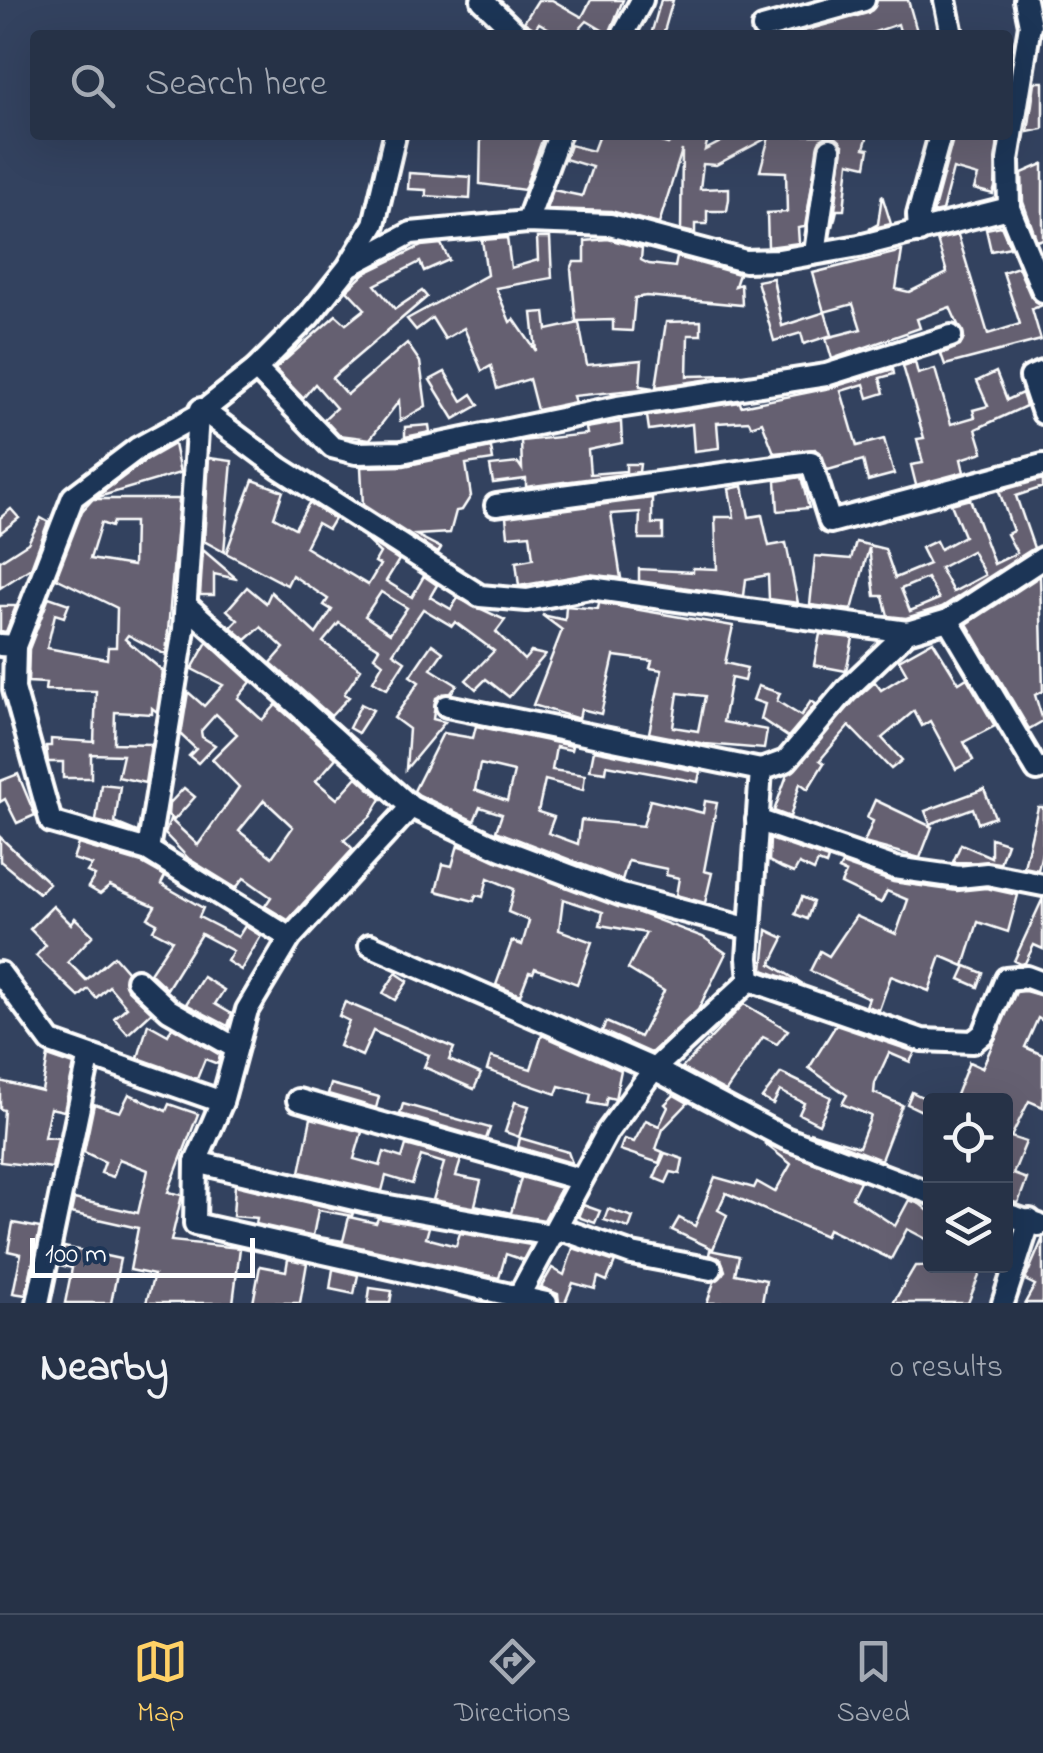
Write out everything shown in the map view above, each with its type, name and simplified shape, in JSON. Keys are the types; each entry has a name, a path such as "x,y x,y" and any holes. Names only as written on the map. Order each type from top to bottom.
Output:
{"street":[{"path":"482,0 513,30"},
{"path":"625,30 642,0"},
{"path":"763,28 864,0"},
{"path":"945,0 951,30"},
{"path":"1013,129 1030,25 1025,0"},
{"path":"290,938 148,850 51,822 14,689 7,645 74,497 138,448 199,412 256,369 309,316 348,266 374,224 394,140"},
{"path":"527,222 556,140"},
{"path":"918,232 918,215 939,140"},
{"path":"1011,140 1009,208 1043,291"},
{"path":"815,254 830,149"},
{"path":"348,266 412,233 527,222 610,226 745,261 815,254 1009,208"},
{"path":"256,369 332,446 356,453 402,452 618,407 826,375 951,336"},
{"path":"1043,372 1031,377 1043,412"},
{"path":"148,850 186,606 199,412"},
{"path":"199,412 480,596 527,600 590,588 908,632 948,620 1043,558"},
{"path":"496,505 811,462 830,522 1043,465"},
{"path":"186,606 411,807 500,849 622,895 750,930"},
{"path":"948,620 1037,770 1043,768"},
{"path":"447,706 760,770 786,760 846,690 908,632"},
{"path":"516,1300 579,1179 654,1069 750,980 760,770"},
{"path":"411,807 290,938 247,1010 222,1102 196,1162 195,1224 516,1300 546,1303"},
{"path":"757,820 895,868 959,877 987,874 1043,885"},
{"path":"370,945 654,1069 785,1138 923,1190"},
{"path":"0,973 51,1042 89,1059 222,1102"},
{"path":"750,980 922,1040 973,1042 984,1034 1006,980 1027,977 1043,983"},
{"path":"137,980 169,1010 234,1047"},
{"path":"38,1303 89,1059"},
{"path":"298,1100 579,1179"},
{"path":"196,1162 368,1202 552,1236 564,1230 632,1254 712,1269"},
{"path":"1008,1301 1036,1221"}],"building":[{"path":"538,0 552,0 582,17 591,0 623,0 611,30 587,21 579,30 551,30 539,23 535,29 524,22"},
{"path":"661,0 673,0 664,30 652,30"},
{"path":"877,0 908,0 917,30 900,30 898,24 881,30 807,30 868,13"},
{"path":"1035,82 1043,82 1043,129 1028,132"},
{"path":"481,140 542,140 524,190 480,184"},
{"path":"597,140 654,140 668,144 672,140 708,140 705,150 724,140 763,140 716,165 703,164 700,189 729,188 729,199 727,211 707,211 707,224 695,224 695,233 681,230 682,150 659,224 611,211 546,209 553,190 582,196 592,167 565,159 570,145 593,151"},
{"path":"768,140 820,140 805,227 798,228 799,243 768,247 767,213 787,212 786,172 760,171"},
{"path":"837,140 866,140 864,148 869,149 866,166 849,162 844,210 837,210 833,227 843,145"},
{"path":"953,140 998,140 993,194 974,189 978,176 953,169 942,211 933,213"},
{"path":"1043,164 1043,239 1037,241 1023,202 1022,173"},
{"path":"409,173 471,177 470,199 426,196 426,190 408,189"},
{"path":"882,195 891,224 869,229 878,224"},
{"path":"1001,226 1010,247 991,251 986,229"},
{"path":"958,235 988,334 1020,324 1003,272 1018,267 1031,297 1043,305 1032,309 1041,340 945,365 941,354 960,346 964,338 950,307 917,319 920,328 832,359 826,338 861,329 853,304 824,312 813,273 902,251 896,289 909,292 947,273 937,240"},
{"path":"507,238 511,268 538,260 537,238 550,238 552,278 496,288 510,322 514,319 536,351 532,313 545,312 547,330 579,323 587,365 642,360 640,386 653,388 573,396 575,402 537,410 529,379 497,389 491,366 482,371 464,328 445,339 432,318 416,330 407,319 487,275 482,240"},
{"path":"608,239 642,248 641,260 649,264 675,267 677,257 739,274 735,286 741,284 742,305 646,296 635,298 632,331 613,330 613,320 576,321 571,269 574,262 585,262 585,241"},
{"path":"441,244 449,260 424,271 420,262 375,285 395,309 422,291 427,297 332,378 347,395 407,343 420,362 426,406 400,421 399,401 370,439 339,435 324,419 336,408 315,384 303,398 275,369 336,315 346,324 365,309 347,290 365,273 421,246"},
{"path":"773,278 782,326 825,312 832,335 804,344 801,333 774,341 757,281"},
{"path":"701,321 701,335 688,335 687,376 738,375 656,387 666,322"},
{"path":"915,362 918,374 935,369 951,424 975,417 973,410 988,406 977,381 996,372 1007,400 1022,393 1026,406 976,429 983,452 961,459 964,472 916,485 911,465 923,463 917,439 924,438 903,366"},
{"path":"893,369 894,374 880,378 884,393 868,398 864,384 841,391 857,446 884,439 894,474 868,481 863,460 828,470 815,449 774,453 762,422 751,426 749,421 717,423 719,448 694,451 692,424 649,430 647,416 740,402 741,406 830,388"},
{"path":"445,372 462,401 472,394 479,405 454,419 430,380"},
{"path":"621,422 622,443 588,450 590,474 626,471 626,464 640,464 639,472 526,487 526,479 493,483 490,466 518,463 522,469 521,441 587,434 586,428"},
{"path":"429,425 430,432 405,437 405,427"},
{"path":"174,444 180,473 95,498 146,460"},
{"path":"491,448 493,460 466,464 471,496 462,510 456,511 450,533 416,535 441,548 438,553 363,505 361,467 404,466"},
{"path":"209,458 232,461 224,552 204,541"},
{"path":"801,477 809,508 778,511 776,481"},
{"path":"1043,479 1043,487 1016,496 1034,548 942,607 906,618 888,616 883,596 875,596 869,548 852,610 810,605 815,556 851,559 856,542 885,549 895,578 929,564 921,548 936,541 940,549 964,536 951,504 970,499 994,564 1017,553 1007,534 1013,531 999,491","holes":["972,551 985,575 953,592 940,568","927,578 939,599 910,611 901,589"]},
{"path":"253,480 283,491 274,517 295,528 309,503 334,519 328,529 317,523 305,547 368,585 380,565 375,562 380,553 364,538 399,560 386,581 412,597 424,576 437,585 430,597 451,609 458,598 505,620 496,632 524,660 531,652 545,655 509,697 486,679 476,689 466,680 494,651 455,622 452,626 423,609 393,653 405,661 387,689 373,681 383,663 374,656 379,648 339,623 323,642 361,669 344,694 349,697 331,716 271,663 284,648 261,627 246,640 231,627 238,620 227,610 247,587 266,603 271,592 316,634 332,610 324,605 328,599 292,575 287,585 226,553","holes":["381,592 407,608 390,633 365,616"]},
{"path":"743,486 749,517 762,515 769,546 786,543 798,603 769,599 768,575 746,579 744,596 639,581 639,569 717,569 715,517 734,517 729,489"},
{"path":"652,498 652,524 663,524 663,539 639,539 640,512 611,514 621,578 588,574 519,586 516,562 533,559 530,534 508,536 506,517"},
{"path":"93,499 179,499 166,655 128,635 125,639 163,671 157,712 152,708 152,714 115,712 114,743 151,744 145,783 118,777 123,755 91,754 91,778 63,778 63,762 48,762 46,746 51,746 51,739 94,742 96,691 45,690 46,683 28,682 29,649 49,597 69,604 64,617 55,614 47,648 107,659 108,647 116,647 117,608 56,578 82,511","holes":["113,522 134,522 133,566 90,559 101,523 111,527"]},
{"path":"11,509 19,518 0,533 0,518"},
{"path":"41,518 48,522 31,568 0,588 0,561 28,543"},
{"path":"203,550 237,579 214,574 214,595 200,595"},
{"path":"1040,576 1043,691 1035,695 1043,721 1029,729 967,624"},
{"path":"599,603 733,626 725,663 747,668 744,681 731,678 723,722 767,730 764,749 705,744 649,733 662,670 650,668 652,661 614,656 601,714 581,709 579,719 533,705 562,630 542,615 565,620 566,606 598,609","holes":["678,693 705,696 698,731 673,727"]},
{"path":"0,606 16,606 6,632 0,631"},
{"path":"820,634 853,638 846,671 814,665"},
{"path":"933,641 959,683 967,678 995,726 964,742 973,760 956,769 930,721 922,726 914,711 882,738 902,760 891,769 849,726 820,760 824,763 808,789 800,783 790,817 774,811 787,775 856,699 875,682 881,690 907,674 899,660"},
{"path":"207,642 251,682 238,698 262,720 276,705 336,758 316,781 337,799 357,777 381,799 371,816 344,840 353,849 288,920 265,906 271,897 244,878 236,888 189,859 165,834 170,819 198,845 239,787 212,759 237,734 216,714 201,731 202,737 215,745 198,763 189,756 196,749 181,735 188,692 204,706 223,685 192,669","holes":["264,800 293,827 272,857 239,831"]},
{"path":"432,644 443,652 431,669 457,685 451,693 436,698 433,719 445,722 406,769 409,729 394,718 419,682 410,676"},
{"path":"758,686 780,693 777,701 801,716 811,701 816,704 788,737 761,719 765,704 753,700"},
{"path":"361,704 373,710 358,733 349,728"},
{"path":"476,726 572,746 571,750 556,747 552,770 585,775 583,790 545,780 538,812 554,817 548,833 578,844 581,820 643,826 650,800 703,813 705,801 717,803 704,871 712,873 705,903 676,895 679,878 666,875 667,869 628,861 622,880 496,831 502,814 480,807 474,821 414,791 443,733 473,738","holes":["480,764 514,772 507,801 475,790"]},
{"path":"594,750 700,772 698,782 607,765 606,772 590,770"},
{"path":"18,774 35,815 17,823 5,799 0,802 0,781"},
{"path":"101,784 120,786 115,823 137,832 96,821"},
{"path":"184,788 195,797 174,820 168,815 169,804"},
{"path":"984,789 995,817 978,823 973,808 930,824 925,811"},
{"path":"875,800 932,827 920,858 864,843 873,821 867,818"},
{"path":"1038,807 1043,807 1043,848 1038,870 1024,867"},
{"path":"0,837 49,883 39,893 0,861"},
{"path":"991,838 1007,843 1000,863 953,862 961,844 991,857"},
{"path":"770,839 828,859 826,865 818,862 814,871 799,864 794,873 782,868 769,861"},
{"path":"78,844 142,863 165,876 161,884 203,908 199,917 238,937 245,926 261,936 241,970 227,961 233,951 201,934 167,989 150,973 172,940 153,930 157,923 148,918 155,906 110,886 100,894 88,887 95,876 87,872 92,865 73,859"},
{"path":"458,845 703,937 726,953 698,1010 651,1053 602,1031 606,1022 640,1037 664,991 628,969 646,933 600,925 603,912 563,899 559,930 592,942 577,984 535,968 533,973 529,972 520,995 496,985 512,941 522,945 529,921 508,912 514,889 488,878 483,897 476,895 474,901 436,891 443,864 452,866"},
{"path":"842,864 893,882 957,891 986,888 1018,895 1008,932 978,922 964,966 941,956 929,991 891,976 879,1010 866,1006 869,998 810,971 820,951 829,956 856,916 896,934 908,900 887,891 881,903 841,884 846,873 839,870"},
{"path":"802,897 813,902 807,919 795,914"},
{"path":"1043,898 1043,949 1034,945 1025,963 1020,964 1014,961"},
{"path":"53,906 71,924 75,918 93,935 68,962 86,980 114,956 127,971 127,989 152,1012 128,1034 114,1018 127,1007 109,986 96,998 88,989 79,997 36,956 46,945 30,929"},
{"path":"767,930 784,938 771,964 803,984 763,970"},
{"path":"966,966 983,973 978,987 960,979"},
{"path":"396,973 408,981 395,1000 383,993"},
{"path":"203,977 224,990 215,1004 232,1014 228,1026 186,1004"},
{"path":"1016,992 1043,996 1043,1021 1038,1018 1025,1047 1043,1055 1043,1107 1029,1101 1013,1133 1013,1093 957,1093 969,1062 982,1068"},
{"path":"345,1002 454,1048 449,1060 481,1074 474,1089 424,1067 429,1055 373,1031 362,1056 339,1046 349,1021 339,1016"},
{"path":"744,1004 788,1030 777,1044 763,1037 726,1091 682,1068"},
{"path":"148,1024 168,1035 172,1027 220,1055 218,1064 205,1059 197,1079 138,1058"},
{"path":"836,1025 915,1052 910,1062 889,1053 875,1083 874,1093 902,1105 881,1160 809,1132 859,1147 871,1116 842,1104 847,1095 809,1068"},
{"path":"542,1035 621,1070 615,1099 607,1097 605,1106 589,1103 591,1094 559,1086 556,1094 487,1070 491,1057 531,1069"},
{"path":"48,1056 74,1065 64,1111 50,1108 44,1137 58,1138 52,1168 0,1162 4,1110 0,1109 0,1081 42,1091"},
{"path":"781,1073 831,1097 819,1124 799,1114 804,1103 780,1091 773,1104 762,1098"},
{"path":"331,1084 379,1097 376,1108 328,1094"},
{"path":"912,1092 923,1098 923,1112 907,1104"},
{"path":"129,1094 166,1111 169,1104 198,1114 168,1192 182,1195 171,1241 240,1248 233,1303 146,1303 154,1275 130,1270 138,1228 71,1213 74,1199 138,1213 148,1170 119,1159 113,1177 101,1173 105,1162 84,1152 94,1104 120,1112"},
{"path":"674,1095 688,1103 663,1129 656,1149 663,1152 659,1163 620,1150 624,1139 634,1142 646,1120 659,1126 668,1107 665,1104"},
{"path":"515,1102 529,1106 519,1137 505,1132"},
{"path":"403,1104 490,1128 486,1139 400,1114"},
{"path":"311,1118 362,1132 354,1159 380,1166 384,1152 402,1158 406,1145 461,1160 456,1176 481,1181 475,1205 511,1213 521,1178 510,1174 561,1188 544,1220 433,1200 444,1163 421,1156 412,1184 386,1176 382,1191 300,1172"},
{"path":"520,1138 568,1152 572,1163 518,1147"},
{"path":"1013,1138 1026,1142 1013,1174"},
{"path":"764,1143 860,1181 852,1197 895,1226 909,1200 920,1204 923,1237 907,1229 891,1259 828,1229 825,1236 726,1193 718,1210 727,1215 713,1249 672,1230 679,1218 695,1226 715,1177 754,1188 757,1182 775,1192 791,1164"},
{"path":"665,1153 683,1159 680,1174 671,1172 666,1183 654,1178"},
{"path":"1013,1174 1027,1179 1018,1203 1013,1202"},
{"path":"235,1185 353,1213 352,1216 318,1210 313,1236 343,1241 349,1217 376,1223 378,1218 429,1227 426,1238 456,1246 460,1233 531,1245 523,1260 506,1254 499,1278 256,1224 257,1218 233,1216"},
{"path":"583,1205 600,1211 595,1223 578,1217"},
{"path":"608,1209 633,1217 629,1228 604,1220"},
{"path":"13,1223 40,1228 26,1295 13,1293 21,1254 8,1251"},
{"path":"1043,1238 1043,1303 1025,1303 1035,1285 1025,1280"},
{"path":"64,1247 120,1259 111,1303 65,1303 72,1268 60,1265"},
{"path":"573,1248 615,1262 607,1281 598,1277 595,1289 573,1283 565,1303 559,1303 558,1294 541,1287 552,1268 564,1275"},
{"path":"710,1250 739,1256 735,1274 766,1280 762,1303 707,1303 714,1282 725,1271 721,1259 709,1255"},
{"path":"288,1259 307,1263 300,1303 253,1303 260,1266 286,1271"},
{"path":"915,1266 923,1266 923,1273 980,1273 968,1303 893,1303"},
{"path":"333,1269 358,1275 354,1294 330,1289"},
{"path":"370,1288 392,1291 390,1303 368,1303"}]}
